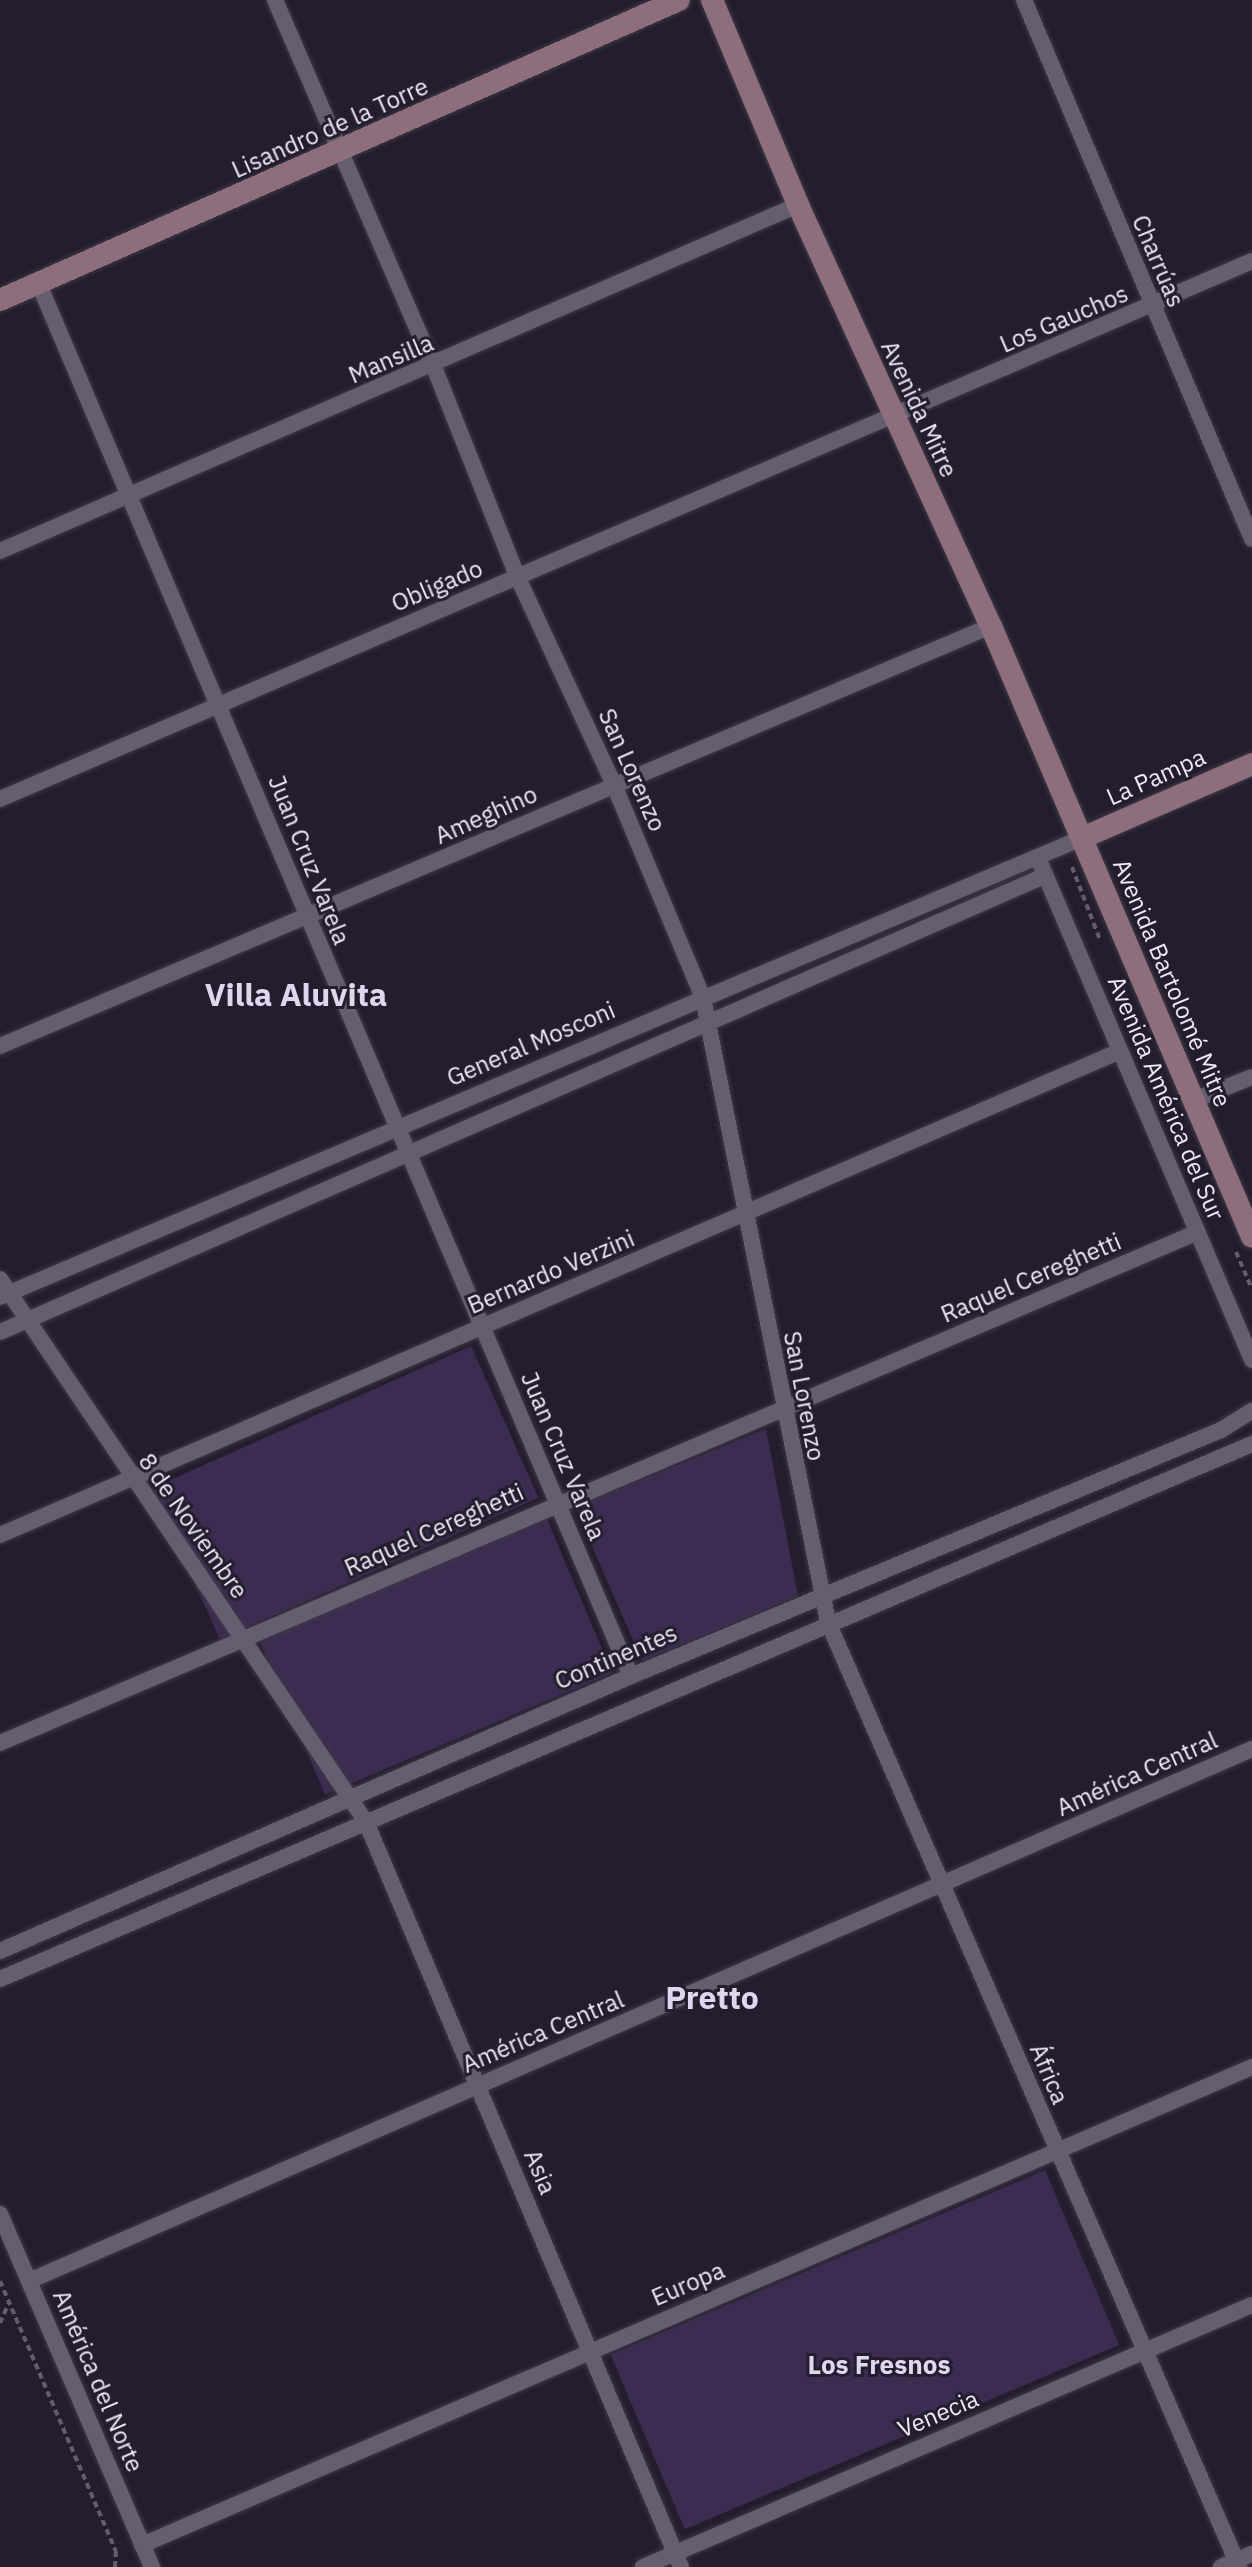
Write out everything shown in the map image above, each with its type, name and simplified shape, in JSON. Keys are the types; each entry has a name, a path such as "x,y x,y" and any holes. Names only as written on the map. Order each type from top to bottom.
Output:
{"street":[{"name":"San Lorenzo","path":"275,0 434,367 518,578 614,785 703,998 711,1024 819,1598"},
{"name":"Lisandro de la Torre","path":"0,299 340,153 679,0"},
{"name":"Avenida Mitre","path":"712,0 798,205 991,626 1082,838"},
{"name":"Charrúas","path":"1024,0 1252,539"},
{"name":"Mansilla","path":"0,551 434,367 798,205"},
{"name":"Los Gauchos","path":"893,416 1152,308 1252,261"},
{"name":"Juan Cruz Varela","path":"38,282 631,1676"},
{"name":"Obligado","path":"0,799 893,416"},
{"name":"Ameghino","path":"0,1046 307,919 991,626"},
{"name":"La Pampa","path":"1082,838 1252,764"},
{"name":"General Mosconi","path":"2,1291 703,998 1037,854 1082,838"},
{"name":"Avenida Bartolomé Mitre","path":"1082,838 1252,1237"},
{"name":"Avenida América del Sur","path":"1037,854 1252,1360"},
{"path":"0,1332 1044,876"},
{"name":"Bernardo Verzini","path":"0,1535 745,1216 1120,1051"},
{"path":"1194,1100 1252,1077"},
{"name":"Raquel Cereghetti","path":"0,1743 243,1641 556,1503 782,1412 1198,1232"},
{"name":"8 de Noviembre","path":"2,1291 350,1799"},
{"name":"Continentes","path":"0,1951 631,1676 1221,1430 1252,1411"},
{"path":"0,1979 828,1622 1252,1444"},
{"name":"África","path":"819,1598 1237,2562"},
{"name":"América Central","path":"29,2281 1252,1749"},
{"name":"Asia","path":"350,1799 366,1822 678,2560"},
{"name":"Europa","path":"142,2545 1252,2067"},
{"name":"América del Norte","path":"0,2214 152,2567"},
{"name":"Venecia","path":"643,2567 678,2560 1252,2305"}],"path":[{"name":"América del Norte","path":"0,2282 116,2551 115,2567"},
{"path":"0,2307 9,2303"},
{"path":"0,2323 9,2303"}],"shaded area":[{"path":"471,1346 539,1498 220,1640 152,1488"},
{"path":"766,1429 798,1596 642,1661 575,1507"},
{"path":"547,1519 612,1673 325,1795 260,1641"},
{"path":"1045,2170 1119,2345 685,2529 611,2354"}],"district":[{"name":"Villa Aluvita","path":"296,994"},
{"name":"Pretto","path":"712,1997"},
{"name":"Los Fresnos","path":"879,2365"}]}
